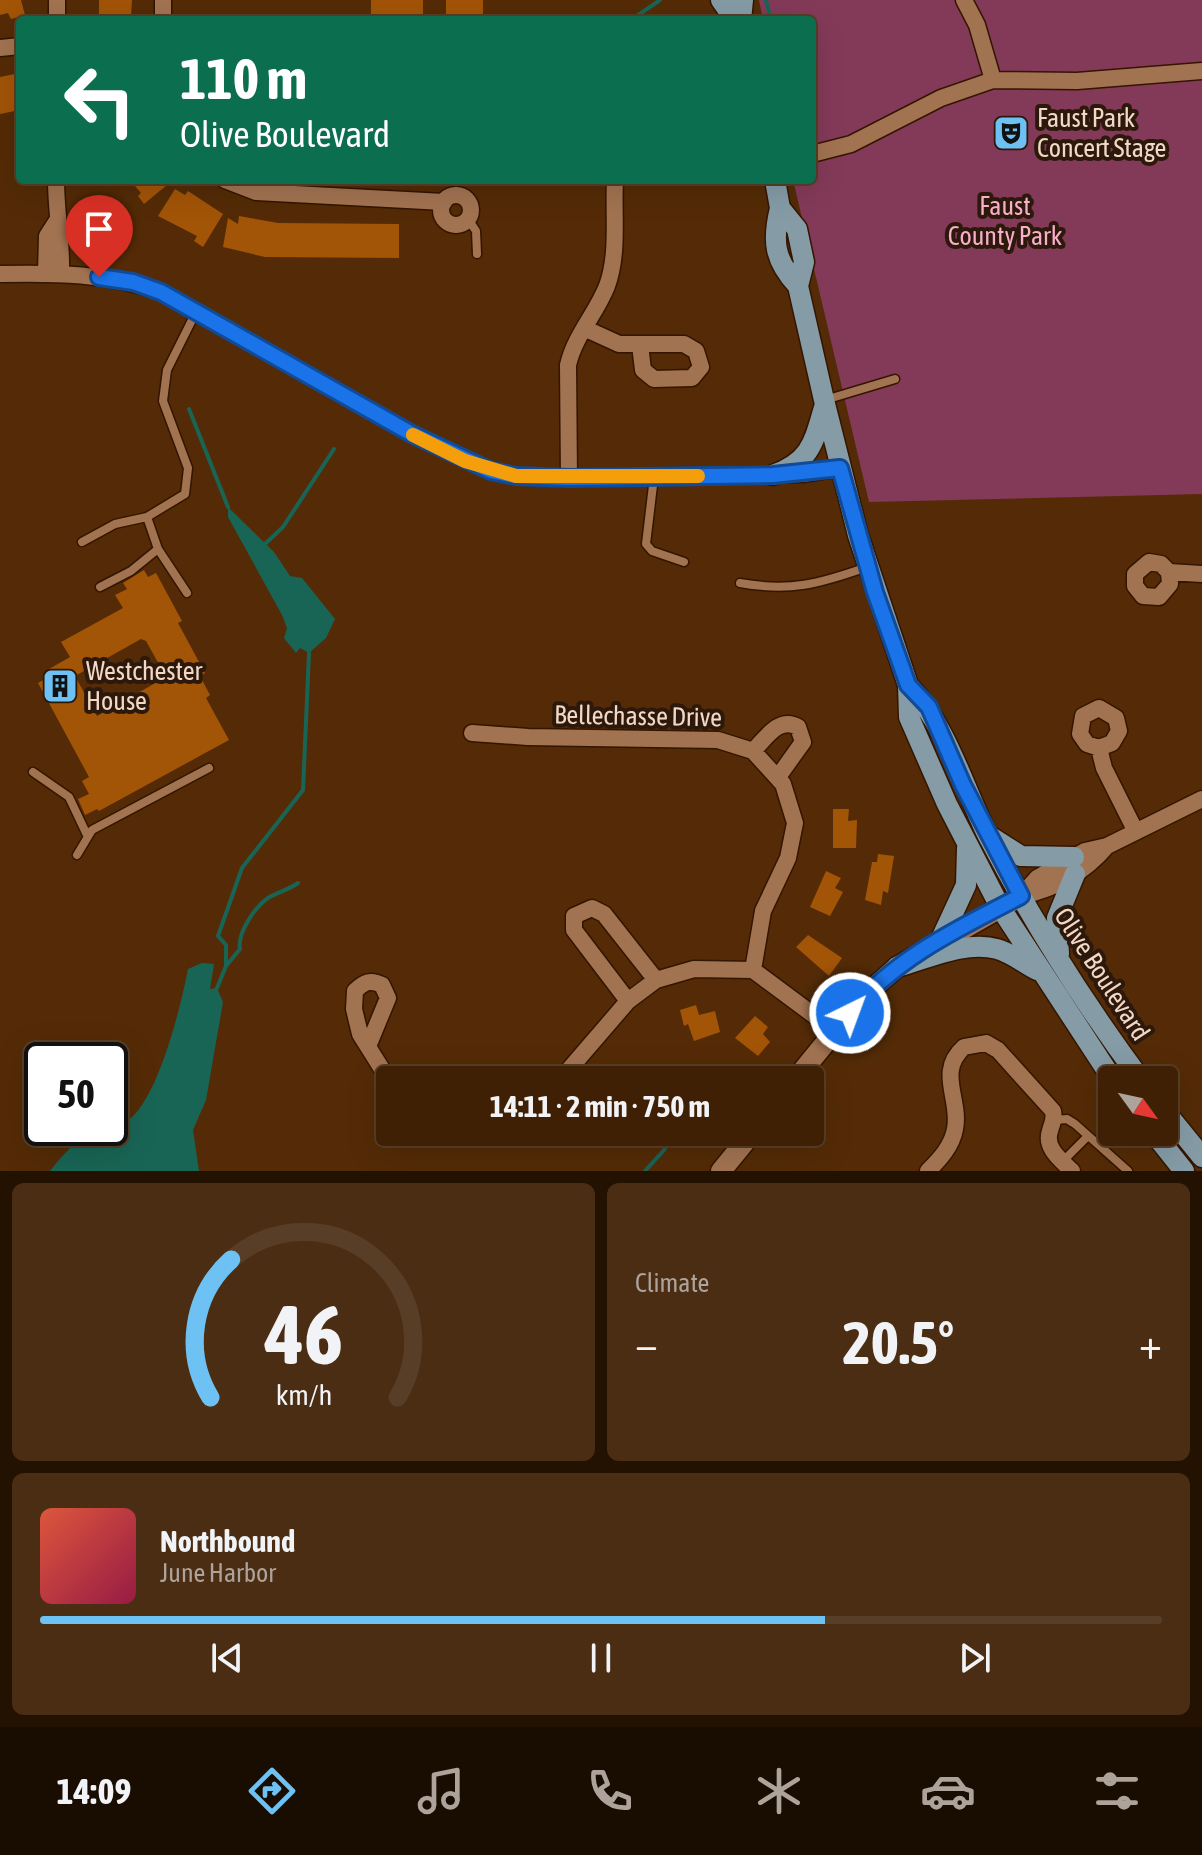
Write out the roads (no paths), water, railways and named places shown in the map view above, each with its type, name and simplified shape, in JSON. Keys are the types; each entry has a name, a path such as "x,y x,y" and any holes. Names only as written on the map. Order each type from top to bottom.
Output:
{"main road":[{"name":"Olive Boulevard","path":"776,184 780,208 797,229 804,262 798,286 824,402 867,567 908,685 909,717 967,844 1000,907 1039,972 1103,1066"},
{"path":"773,475 803,460 813,442 824,402"},
{"name":"Olive Boulevard","path":"908,685 929,707 988,835 1021,896 1060,961 1131,1066"},
{"path":"988,835 1021,856 1075,866 1057,918 1060,961"},
{"path":"941,939 966,885 967,844"},
{"path":"806,1066 862,998 897,967 941,939 1021,896"},
{"path":"897,967 964,948 983,947 998,949 1039,972"},
{"path":"1178,1124 1194,1139 1202,1157"},
{"path":"721,1171 742,1146"},
{"path":"1164,1146 1184,1171"}],"street":[{"path":"964,0 977,25 993,80"},
{"path":"816,153 851,144 941,98 993,80 1077,81 1202,71"},
{"path":"53,273 63,235 56,222 56,184"},
{"path":"235,184 256,192 444,202 457,195 466,199 471,208 468,219"},
{"path":"569,478 568,365 571,350 601,300 612,269 615,184"},
{"path":"0,274 53,273 133,282 196,311 360,406 465,461 516,476 773,475 840,468"},
{"path":"584,328 619,344 640,345"},
{"path":"1169,572 1202,574"},
{"path":"753,751 779,725 789,723 798,727 803,742 778,777"},
{"name":"Bellechasse Drive","path":"472,733 528,737 718,740 753,751 778,777 791,802 793,842 763,911 753,970"},
{"path":"1099,748 1104,768 1135,830"},
{"path":"1021,896 1037,878 1075,866 1135,830 1202,799"},
{"path":"628,1001 574,930 574,916 578,912 592,908 604,914 656,980"},
{"path":"572,1066 628,1001 656,980 694,969 753,970 835,1031"},
{"path":"928,1171 953,1138 956,1112 949,1075 957,1054 964,1047 986,1043 998,1050 1041,1094 1055,1120 1049,1132 1049,1144 1067,1166"},
{"path":"369,1044 379,1066"}],"lane":[{"path":"468,219 476,231 477,254"},
{"path":"82,542 115,524 147,517 185,494 188,468 163,401 167,370 196,311"},
{"path":"824,402 895,379"},
{"path":"654,476 646,544 652,551 684,562"},
{"path":"147,517 158,549 187,593"},
{"path":"100,587 131,571 158,549"},
{"path":"740,583 775,589 803,587 867,567"},
{"path":"77,855 87,835 209,768"},
{"path":"33,772 69,797 87,835"},
{"path":"1055,1120 1067,1119 1101,1144 1128,1171"},
{"path":"1067,1166 1088,1136"}],"water":[{"path":"228,507 274,552 290,576 302,578 335,619 326,638 309,653 300,648 296,653 284,638 287,628 282,615 228,517"},
{"path":"202,963 214,964 210,989 217,988 223,1002 206,1100 193,1130 199,1171 50,1171 73,1146 128,1146 128,1120 141,1107 159,1071 188,969"}],"waterway":[{"path":"637,16 660,0"},
{"path":"766,0 770,16"},
{"path":"189,409 228,507"},
{"path":"266,543 283,527 334,449"},
{"path":"217,988 226,966 226,945 218,936 242,868 303,790 309,653"},
{"path":"226,966 240,949 244,928 258,908 268,898 298,883"},
{"path":"645,1171 665,1149"}],"place":[{"name":"Faust Park Concert Stage","path":"1011,133"},
{"name":"Westchester House","path":"60,686"}],"park label":[{"name":"Faust County Park","path":"1005,221"}]}
